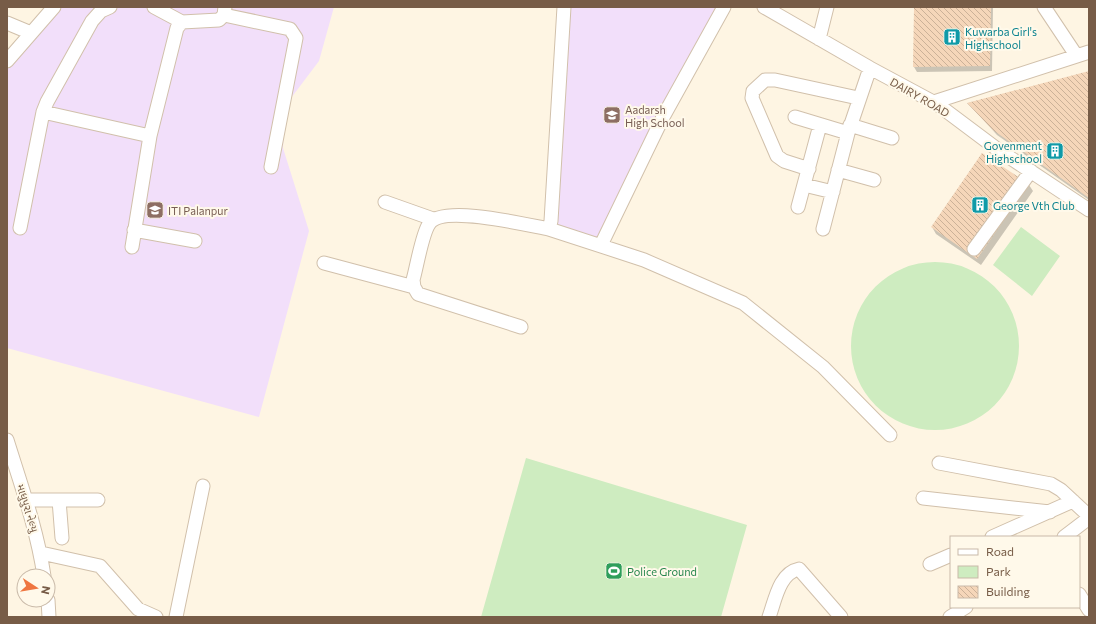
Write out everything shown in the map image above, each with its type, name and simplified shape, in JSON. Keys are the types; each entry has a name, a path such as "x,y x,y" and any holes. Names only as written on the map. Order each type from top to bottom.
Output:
{"street":[{"path":"7,61 54,7"},
{"path":"20,228 43,112 92,21 102,11 110,7"},
{"path":"154,7 182,22 216,21 225,11 290,29 296,38 271,168"},
{"path":"549,229 551,221 564,7"},
{"path":"601,245 663,117 724,7"},
{"name":"DAIRY ROAD","path":"764,7 870,68 934,102 1031,172 1089,210"},
{"path":"819,39 827,7"},
{"path":"934,102 1083,53 1044,7"},
{"path":"132,247 150,136 177,28 182,22"},
{"path":"7,23 30,33"},
{"path":"823,229 858,98 870,68"},
{"path":"809,169 784,161 777,156 752,98 753,91 765,80 775,80 858,98"},
{"path":"43,112 150,136"},
{"path":"796,116 820,125 849,129 892,138"},
{"path":"798,207 820,125"},
{"path":"838,170 874,180"},
{"path":"974,249 1031,172"},
{"path":"804,185 833,192"},
{"path":"385,202 433,219 480,216 549,229 644,260 743,302 823,367 890,436"},
{"path":"433,219 428,224 425,232 413,280 414,287 418,294 521,327"},
{"path":"134,230 195,241"},
{"path":"324,262 414,287"},
{"name":"માધુપુરા નેલ્યુ","path":"7,440 41,553 43,568"},
{"path":"939,463 1051,484 1089,517 1065,536"},
{"path":"176,617 203,486"},
{"path":"923,498 1050,512"},
{"path":"26,500 98,500"},
{"path":"59,500 62,538"},
{"path":"994,536 1073,502"},
{"path":"41,553 100,566 138,609 156,617"},
{"path":"930,564 950,555"},
{"path":"769,617 778,589 785,578 794,570 799,569 841,617"},
{"path":"1080,596 1089,610"},
{"path":"950,617 965,611"}],"shaded area":[{"name":"ITI Palanpur","path":"62,7 334,7 319,61 285,106 283,148 309,231 259,417 7,348 7,69"},
{"name":"Aadarsh High School","path":"568,7 718,7 599,241 553,223"}],"green space":[{"path":"1021,227 1060,256 1032,296 993,265"},
{"path":"935,262 959,266 974,272 982,276 1000,293 1005,299 1015,322 1019,346 1015,370 1009,385 1005,393 988,411 982,416 959,426 935,430 911,426 896,420 888,416 870,399 865,393 855,370 851,346 855,322 861,307 865,299 882,281 888,276 911,266"},
{"name":"Police Ground","path":"526,458 747,525 721,617 481,617"}],"building":[{"name":"Kuwarba Girl's Highschool","path":"914,7 991,7 990,66 913,67"},
{"name":"Govenment Highschool","path":"1089,71 1089,198 993,130 967,103"},
{"name":"George Vth Club","path":"982,153 1029,184 977,259 931,227"}],"place":[{"name":"Kuwarba Girl's Highschool","path":"952,37"},
{"name":"Aadarsh High School","path":"612,115"},
{"name":"Govenment Highschool","path":"1055,151"},
{"name":"George Vth Club","path":"980,205"},
{"name":"ITI Palanpur","path":"155,210"},
{"name":"Police Ground","path":"614,571"}]}
